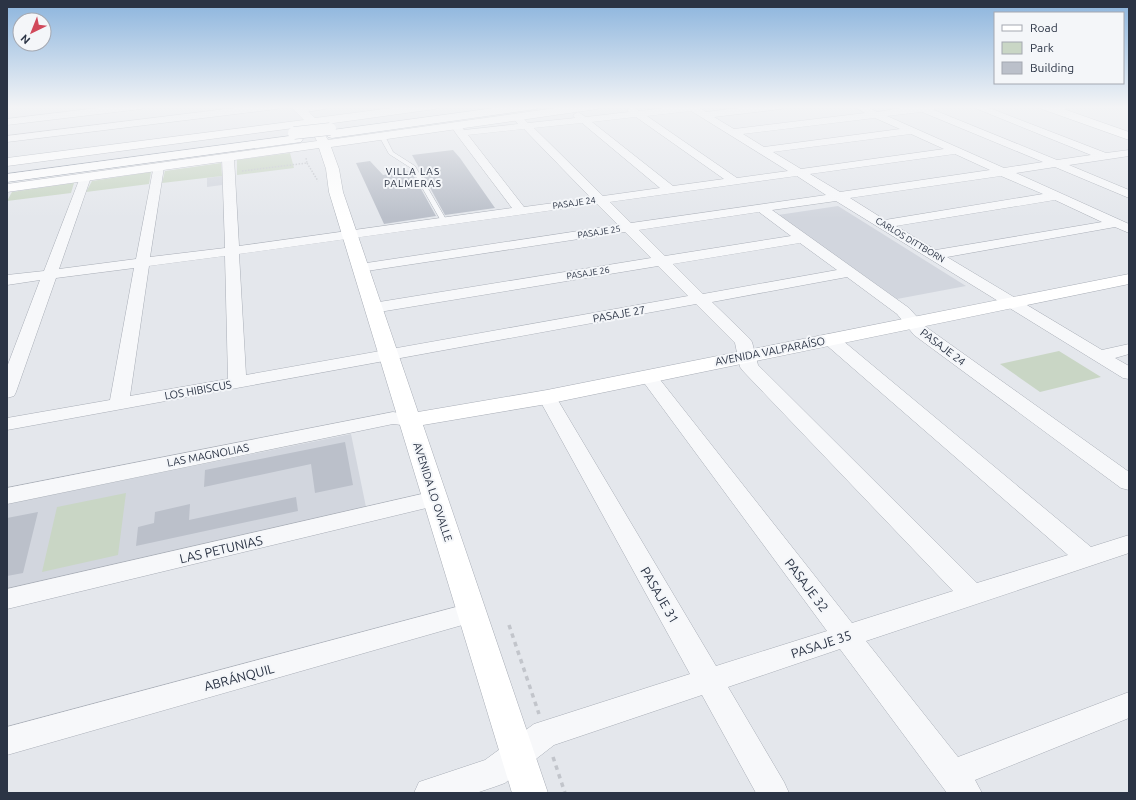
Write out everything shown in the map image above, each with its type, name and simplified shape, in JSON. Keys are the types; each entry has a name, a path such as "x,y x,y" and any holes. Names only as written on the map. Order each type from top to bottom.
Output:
{"main road":[{"path":"7,162 124,147 166,143"},
{"path":"7,171 213,143"},
{"path":"7,178 226,143"},
{"name":"AVENIDA LO OVALLE","path":"308,143 317,163 336,192 530,793"},
{"path":"7,188 228,158 310,146 315,143"},
{"name":"AVENIDA LO OVALLE","path":"330,143 336,192"},
{"name":"AVENIDA VALPARAÍSO","path":"410,420 547,396 1129,279"}],"street":[{"path":"469,143 521,211"},
{"path":"543,143 743,342 749,366 973,595"},
{"path":"613,143 670,190"},
{"path":"679,143 734,181"},
{"name":"CARLOS DITTBORN","path":"751,143 1129,374"},
{"path":"762,150 815,143"},
{"path":"939,143 1123,226"},
{"path":"1005,143 1129,194"},
{"path":"1072,143 1123,163"},
{"name":"PASAJE 24","path":"7,280 232,251 955,151"},
{"name":"PASAJE 25","path":"360,268 1129,153"},
{"path":"228,158 237,383"},
{"path":"119,404 158,167"},
{"path":"7,392 85,178"},
{"path":"883,224 1056,196"},
{"name":"PASAJE 24","path":"761,208 903,311 920,331 1129,483"},
{"path":"934,255 1123,226"},
{"name":"PASAJE 26","path":"374,308 803,238"},
{"name":"PASAJE 27","path":"388,355 850,272"},
{"path":"830,339 1088,558"},
{"path":"1100,356 1129,349"},
{"name":"LOS HIBISCUS","path":"7,424 388,355"},
{"name":"PASAJE 32","path":"648,376 959,784"},
{"name":"PASAJE 31","path":"547,396 773,793"},
{"name":"LAS MAGNOLIAS","path":"7,496 393,418 410,420"},
{"name":"LAS PETUNIAS","path":"7,599 435,499"},
{"name":"PASAJE 35","path":"430,793 494,772 545,734 1129,544"},
{"name":"ABRÁNQUIL","path":"7,741 471,613"},
{"path":"959,784 1129,705"}],"lane":[{"path":"386,143 391,153 413,167 444,221"}],"path":[{"path":"509,625 565,793"}],"shaded area":[{"path":"222,176 222,185 207,187 207,178"},
{"path":"838,206 966,286 897,299 778,215"},
{"path":"351,434 366,507 7,591 7,504"}],"green space":[{"path":"290,153 294,168 237,175 237,160"},
{"path":"221,163 222,176 162,183 165,171"},
{"path":"151,172 149,184 86,192 92,181"},
{"path":"74,183 71,193 7,201 12,192"},
{"path":"1059,351 1101,377 1040,392 1000,364"},
{"path":"126,493 118,555 42,572 57,507"}],"building":[{"path":"453,150 495,208 445,215 412,155"},
{"path":"370,161 383,175 411,171 436,216 384,224 356,163"},
{"path":"345,442 353,485 315,493 311,464 204,487 205,470"},
{"path":"296,497 298,511 136,546 138,527 154,523 155,512 190,504 189,520"},
{"path":"38,512 23,573 7,576 7,518"}],"district":[{"name":"VILLA LAS PALMERAS","path":"413,176"}]}
